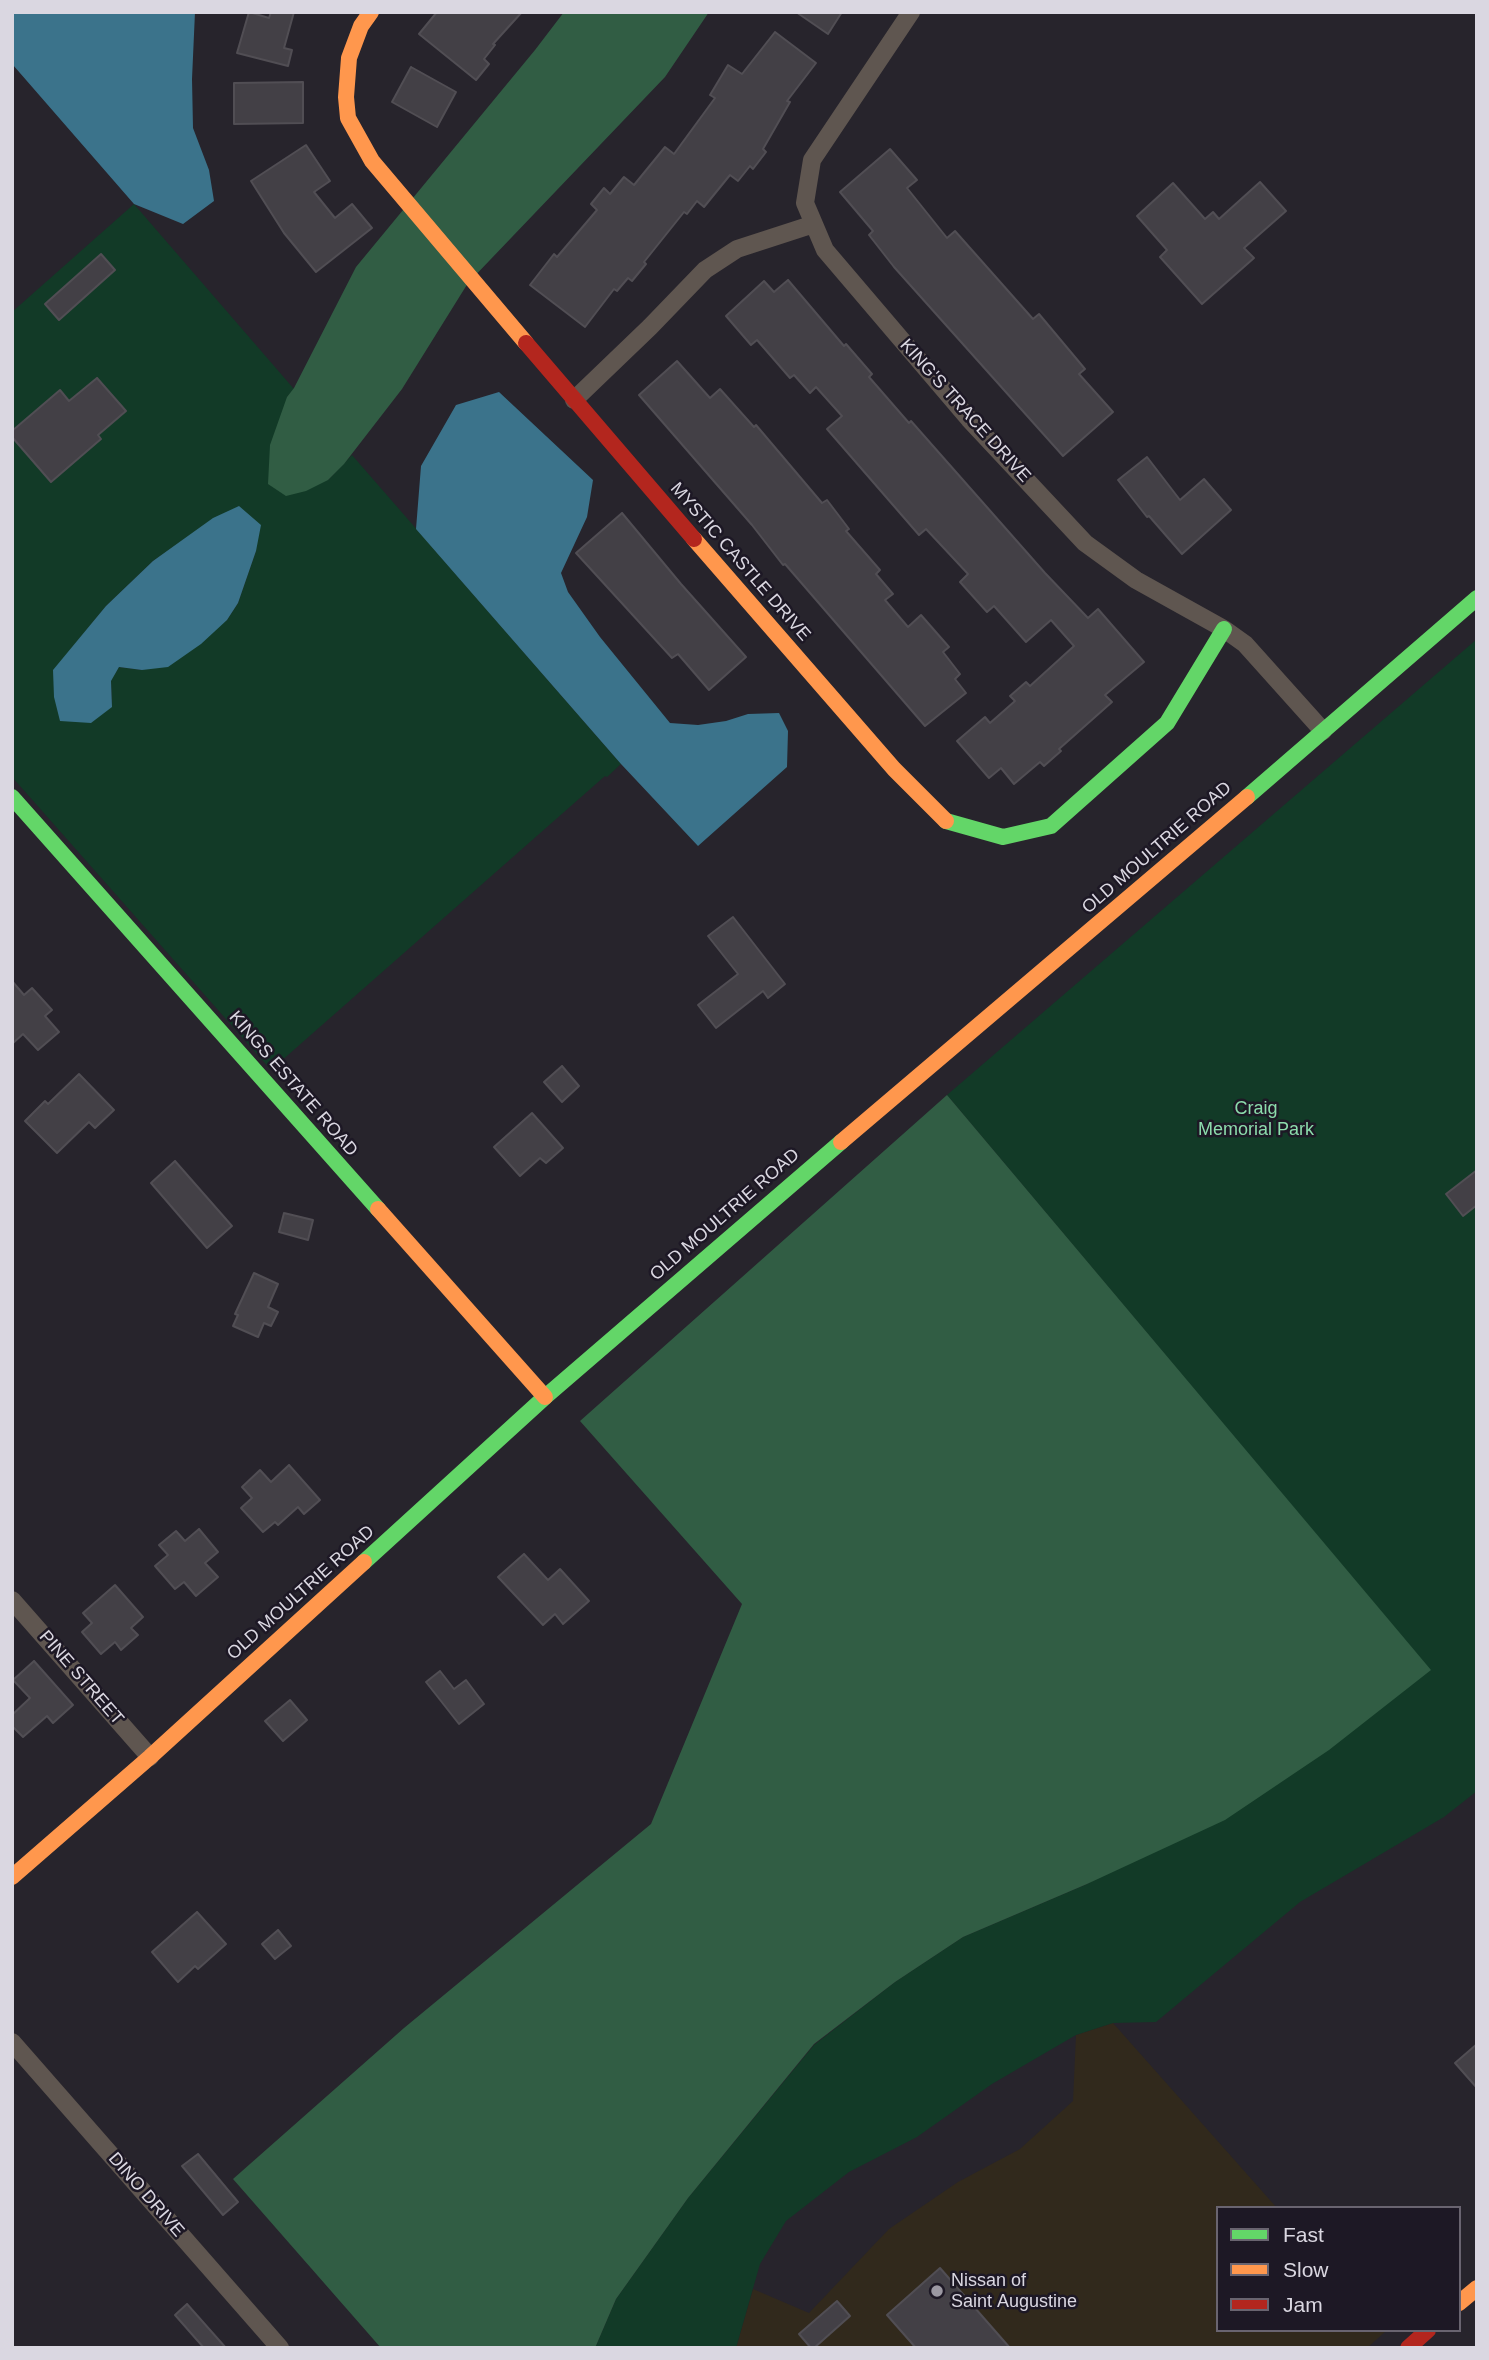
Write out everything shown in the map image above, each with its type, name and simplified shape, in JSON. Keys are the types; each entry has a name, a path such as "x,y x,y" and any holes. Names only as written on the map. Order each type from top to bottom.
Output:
{"street":[{"name":"MYSTIC CASTLE DRIVE","path":"371,12 361,26 349,58 346,97 348,118 356,137 372,161 574,400 894,769 947,823 1003,837 1051,826 1167,723 1224,629"},
{"name":"KING'S TRACE DRIVE","path":"911,12 812,160 805,203 825,250 969,419 1085,542 1136,580 1224,629 1245,644 1323,731"},
{"path":"574,400 705,270 737,249 814,224"},
{"name":"OLD MOULTRIE ROAD","path":"12,1877 150,1757 545,1397 1477,598"},
{"name":"KINGS ESTATE ROAD","path":"12,797 545,1397"},
{"name":"PINE STREET","path":"12,1600 150,1757"},
{"name":"DINO DRIVE","path":"12,2042 280,2348"},
{"path":"1461,2301 1477,2288"},
{"path":"1408,2348 1426,2332"}],"shaded area":[{"path":"1113,2023 1275,2206 1216,2206 1216,2332 1385,2332 1367,2348 736,2348 753,2289 809,2313 889,2229 958,2182 1020,2149 1073,2101 1076,2035"}],"green space":[{"path":"564,12 709,12 665,77 468,283 402,389 344,464 328,480 306,491 286,496 268,484 270,445 287,397 356,267"},
{"path":"134,204 294,389 287,397 328,480 352,455 621,764 271,1070 12,777 12,312","holes":["213,519 256,551 238,603 227,620 142,670 119,667 111,680 112,707 53,671 106,606 153,561"]},
{"name":"Craig Memorial Park","path":"1477,639 1477,1791 1444,1817 1300,1902 1156,2022 1113,2023 1076,2035 992,2084 917,2137 849,2172 786,2221 760,2264 736,2348 595,2348 616,2299 688,2198 814,2045 895,1982 963,1937 1087,1884 1430,1670 947,1095"},
{"path":"947,1095 1431,1670 1329,1750 1225,1820 1087,1884 963,1937 895,1982 814,2044 688,2198 616,2299 595,2348 381,2348 233,2179 404,2028 651,1824 742,1604 580,1421"}],"water":[{"path":"12,12 195,12 193,128 209,170 214,201 183,224 134,204 13,65"},
{"path":"499,392 593,480 587,517 561,573 568,592 600,637 670,723 698,725 726,721 748,714 779,713 788,731 787,767 698,846 621,764 416,529 421,466 456,405"},
{"path":"239,506 261,525 256,551 238,603 227,620 201,644 168,667 142,670 119,667 111,681 112,707 91,723 60,721 54,697 53,670 106,606 153,561 213,518"}],"building":[{"path":"249,12 269,18 271,12 294,12 284,48 292,50 288,66 237,53"},
{"path":"437,12 522,12 493,44 495,45 484,59 489,64 476,80 419,34"},
{"path":"796,12 842,12 828,34"},
{"path":"775,32 816,63 787,101 790,102 763,149 766,152 753,169 750,166 738,181 730,175 704,207 697,201 687,214 684,212 632,281 628,278 617,291 614,289 585,327 530,285 554,254 557,257 597,210 591,204 604,188 610,194 624,177 634,185 665,147 674,154 715,98 710,95 728,65 742,74"},
{"path":"411,67 456,92 437,127 392,102"},
{"path":"303,82 303,123 234,124 234,83"},
{"path":"306,145 330,181 314,192 335,218 352,204 372,228 316,272 284,233 251,181"},
{"path":"890,149 917,180 907,188 947,238 955,231 1033,319 1039,314 1085,369 1079,374 1113,412 1063,456 894,267 869,235 873,231 840,192"},
{"path":"1260,182 1286,211 1244,248 1254,258 1202,304 1160,257 1167,250 1137,216 1173,183 1205,219 1213,212 1219,219"},
{"path":"101,254 115,270 59,320 45,304"},
{"path":"788,280 844,346 846,344 872,374 869,377 909,423 911,421 1045,573 1088,618 1098,609 1144,662 1105,695 1112,702 1059,749 1061,751 1044,766 1040,762 1014,784 1001,768 989,778 957,741 985,717 990,723 1015,701 1010,696 1026,682 1030,686 1074,646 1051,620 1026,642 994,606 987,612 960,582 968,574 926,529 919,535 827,429 842,416 816,387 810,393 794,375 790,378 757,340 751,345 726,316 764,281 774,292"},
{"path":"677,361 710,398 720,389 754,427 756,425 822,503 827,500 849,529 846,531 880,570 876,574 893,594 885,600 908,627 921,615 949,647 943,652 960,674 955,679 966,693 925,726 785,564 783,565 752,525 639,395"},
{"path":"97,378 126,411 98,435 101,439 51,482 12,437 12,431 60,390 69,401"},
{"path":"1147,457 1180,500 1204,479 1231,510 1182,554 1149,516 1147,517 1118,480"},
{"path":"622,513 746,657 709,690 678,654 672,658 576,553"},
{"path":"733,917 785,984 768,998 763,991 716,1028 698,1005 738,974 708,936"},
{"path":"12,981 24,995 32,988 52,1010 45,1016 59,1032 38,1050 23,1034 12,1044"},
{"path":"562,1066 579,1086 562,1102 544,1082"},
{"path":"79,1074 114,1110 95,1128 89,1122 57,1153 25,1121 45,1101 48,1104"},
{"path":"532,1113 563,1148 546,1163 540,1158 520,1176 494,1147"},
{"path":"175,1161 232,1226 207,1248 151,1183"},
{"path":"1477,1170 1477,1205 1463,1216 1446,1194"},
{"path":"284,1213 313,1220 308,1240 279,1232"},
{"path":"254,1273 278,1284 268,1307 278,1312 271,1326 264,1323 258,1337 233,1326 238,1315 235,1314"},
{"path":"289,1465 320,1500 304,1514 298,1507 278,1525 275,1522 263,1532 241,1508 252,1498 242,1487 260,1470 271,1482"},
{"path":"199,1529 218,1552 205,1563 218,1577 196,1596 184,1582 175,1589 155,1566 168,1555 159,1545 176,1531 185,1541"},
{"path":"524,1554 548,1580 560,1569 589,1601 563,1624 555,1614 543,1625 498,1577"},
{"path":"115,1585 143,1617 131,1628 138,1635 121,1650 115,1642 101,1654 82,1632 92,1623 83,1613"},
{"path":"34,1661 73,1705 53,1723 47,1716 23,1737 12,1726 12,1715 30,1698 13,1680"},
{"path":"440,1671 454,1689 466,1680 484,1704 459,1724 426,1682"},
{"path":"290,1700 307,1720 283,1741 265,1721"},
{"path":"197,1912 226,1944 198,1969 195,1966 178,1982 152,1952"},
{"path":"278,1930 291,1946 275,1959 262,1944"},
{"path":"1477,2044 1477,2088 1455,2063"},
{"path":"198,2154 238,2202 223,2215 182,2166"},
{"name":"Nissan of Saint Augustine","path":"940,2268 1010,2348 916,2348 887,2315"},
{"path":"837,2301 850,2316 811,2348 799,2334"},
{"path":"187,2304 226,2348 204,2348 175,2315"}],"traffic: fast":[{"path":"1247,797 1477,598"},
{"path":"946,821 1003,837 1051,826 1167,723 1224,629"},
{"path":"12,797 378,1209"},
{"path":"364,1562 545,1397 841,1142"}],"traffic: slow":[{"path":"371,12 361,26 349,58 346,97 348,118 372,161 526,343"},
{"path":"694,539 894,769 946,821"},
{"path":"841,1142 1247,797"},
{"path":"378,1209 545,1397"},
{"path":"12,1877 150,1757 364,1562"},
{"path":"1461,2301 1477,2288"}],"traffic: jam":[{"path":"526,343 694,539"},
{"path":"1408,2348 1426,2332"}],"place":[{"name":"Nissan of Saint Augustine","path":"937,2291"}]}
